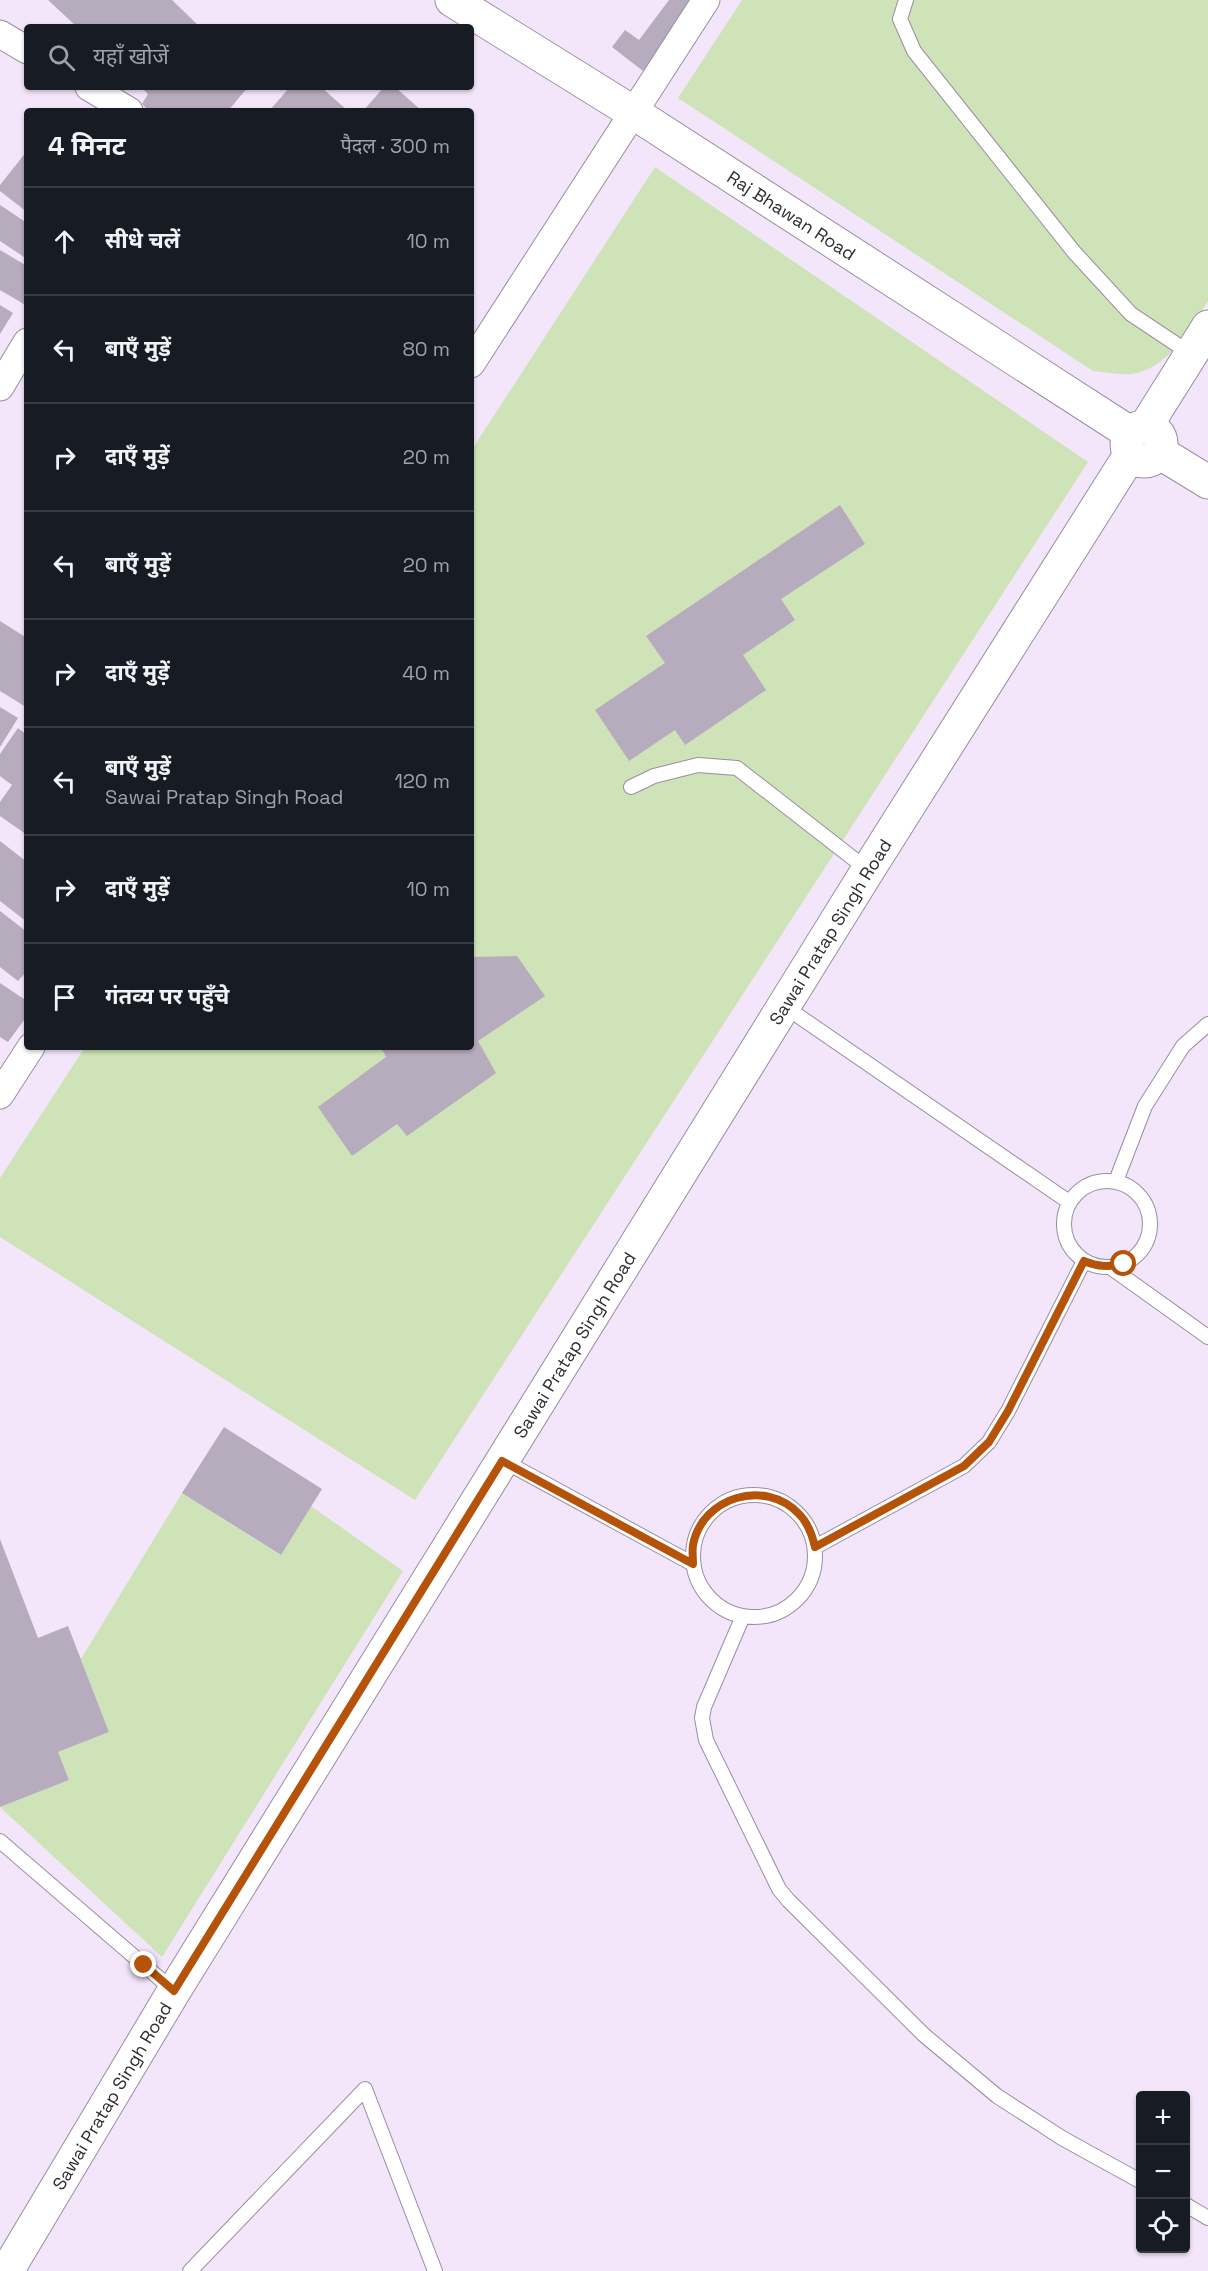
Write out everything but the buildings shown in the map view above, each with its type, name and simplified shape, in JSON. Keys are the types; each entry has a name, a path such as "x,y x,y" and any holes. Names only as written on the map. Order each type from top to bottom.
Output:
{"street":[{"name":"Raj Bhawan Road","path":"452,0 634,113 1141,442 1208,482"},
{"path":"474,359 706,0"},
{"path":"0,34 24,48"},
{"path":"94,90 124,108"},
{"name":"Sawai Pratap Singh Road","path":"14,2269 174,1991 868,870 1141,442 1199,341"},
{"path":"0,387 24,347"},
{"path":"0,1095 29,1050"}],"lane":[{"path":"906,0 900,19 914,51 1074,252 1131,314 1199,341"},
{"path":"631,787 654,776 698,765 737,768 868,870"},
{"path":"784,1006 1069,1202"},
{"path":"1116,1181 1144,1106 1183,1046 1208,1024"},
{"path":"1102,1180 1116,1181 1129,1186 1146,1206 1150,1220 1144,1249 1134,1259 1110,1267 1096,1266 1084,1261 1073,1253 1066,1241 1063,1228 1064,1214 1069,1202 1078,1191 1102,1180"},
{"path":"815,1547 964,1466 989,1442 1008,1411 1084,1261"},
{"path":"1110,1267 1208,1337"},
{"path":"502,1461 693,1564"},
{"path":"746,1495 765,1495 791,1507 810,1528 815,1547 815,1566 809,1585 797,1600 781,1611 763,1616 743,1617 725,1610 710,1599 699,1583 693,1564 693,1545 700,1527 712,1512 727,1501 746,1495"},
{"path":"743,1617 708,1696 702,1718 706,1740 779,1888 788,1900 924,2035 997,2096 1062,2138 1136,2179"},
{"path":"0,1841 174,1991"},
{"path":"190,2271 365,2089 435,2271"},
{"path":"1190,2208 1208,2218"}],"green space":[{"path":"742,0 1208,0 1208,301 1194,324 1167,356 1144,371 1117,374 1093,371 678,98"},
{"path":"655,167 1088,462 415,1500 0,1237 0,1178 83,1050 474,1050 474,446"},
{"path":"182,1493 280,1555 311,1506 403,1571 162,1957 0,1807 69,1780 58,1752 109,1732 81,1659"}],"route":[{"path":"144,1965 174,1991 502,1461 693,1564 693,1545 700,1527 712,1512 727,1501 746,1495 765,1495 783,1502 798,1513 810,1528 815,1547 964,1466 989,1442 1008,1411 1084,1261 1096,1266 1110,1267 1124,1264"}]}
